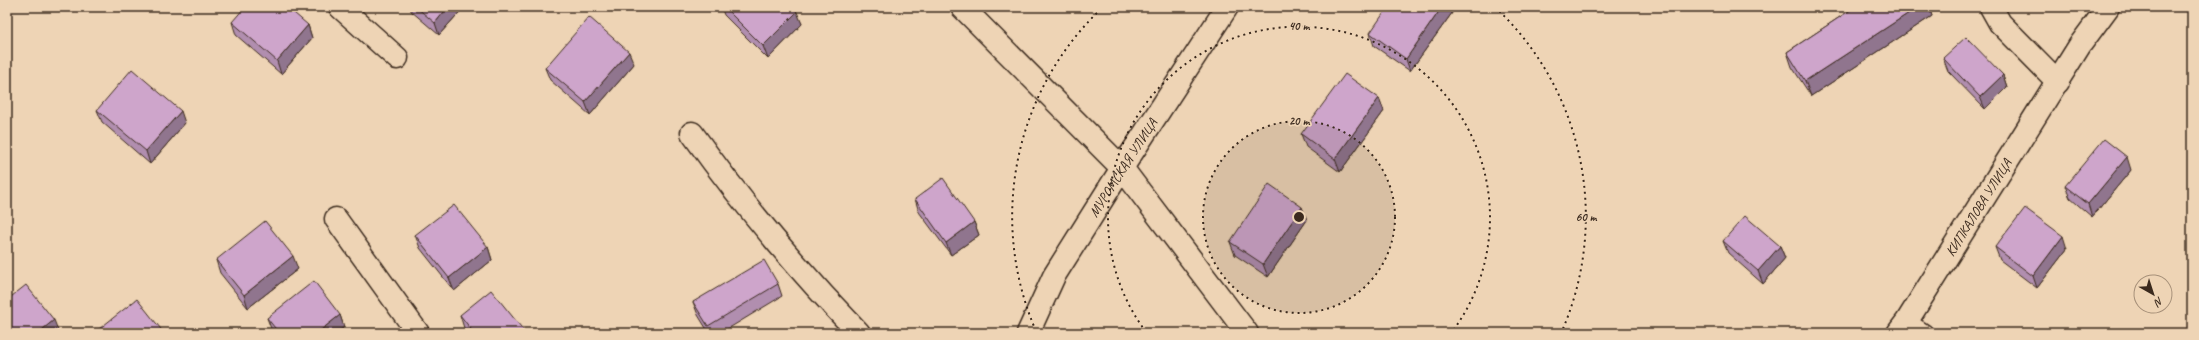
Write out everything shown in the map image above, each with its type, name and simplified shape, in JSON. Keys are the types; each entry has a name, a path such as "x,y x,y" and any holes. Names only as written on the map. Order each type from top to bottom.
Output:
{"street":[{"path":"340,7 396,58"},
{"path":"962,7 1122,168 1248,333"},
{"name":"МУРОМСКАЯ УЛИЦА","path":"1028,333 1054,276 1122,168 1227,7"},
{"path":"1990,7 2000,23 2058,82"},
{"name":"КИПКАЛОВА УЛИЦА","path":"1902,327 2080,45 2108,7"},
{"path":"692,132 719,172 810,281 859,333"},
{"path":"336,219 418,333"}],"lane":[{"path":"1902,327 1926,333"}],"building":[{"path":"245,7 287,7 308,25 277,61 232,22"},
{"path":"416,7 448,7 435,23"},
{"path":"724,7 793,7 797,12 763,46"},
{"path":"1388,7 1442,7 1406,59 1370,33"},
{"path":"1855,7 1918,7 1805,81 1787,52"},
{"path":"589,17 629,52 585,102 545,68"},
{"path":"1966,37 2003,75 1980,97 1943,58"},
{"path":"132,69 181,111 146,151 97,110"},
{"path":"1345,74 1379,98 1335,159 1301,134"},
{"path":"2104,139 2127,157 2088,204 2065,186"},
{"path":"943,178 974,222 946,243 915,199"},
{"path":"1269,184 1302,207 1263,264 1230,242"},
{"path":"454,205 488,247 449,278 415,235"},
{"path":"2025,208 2063,236 2033,276 1995,247"},
{"path":"1745,216 1780,246 1758,271 1723,241"},
{"path":"265,221 293,256 244,295 216,260"},
{"path":"764,260 778,284 708,326 693,302"},
{"path":"314,281 340,315 317,333 279,333 267,318"},
{"path":"26,285 54,320 38,333 7,333 7,300"},
{"path":"491,290 525,332 474,333 460,315"},
{"path":"137,299 164,333 94,333"}]}
